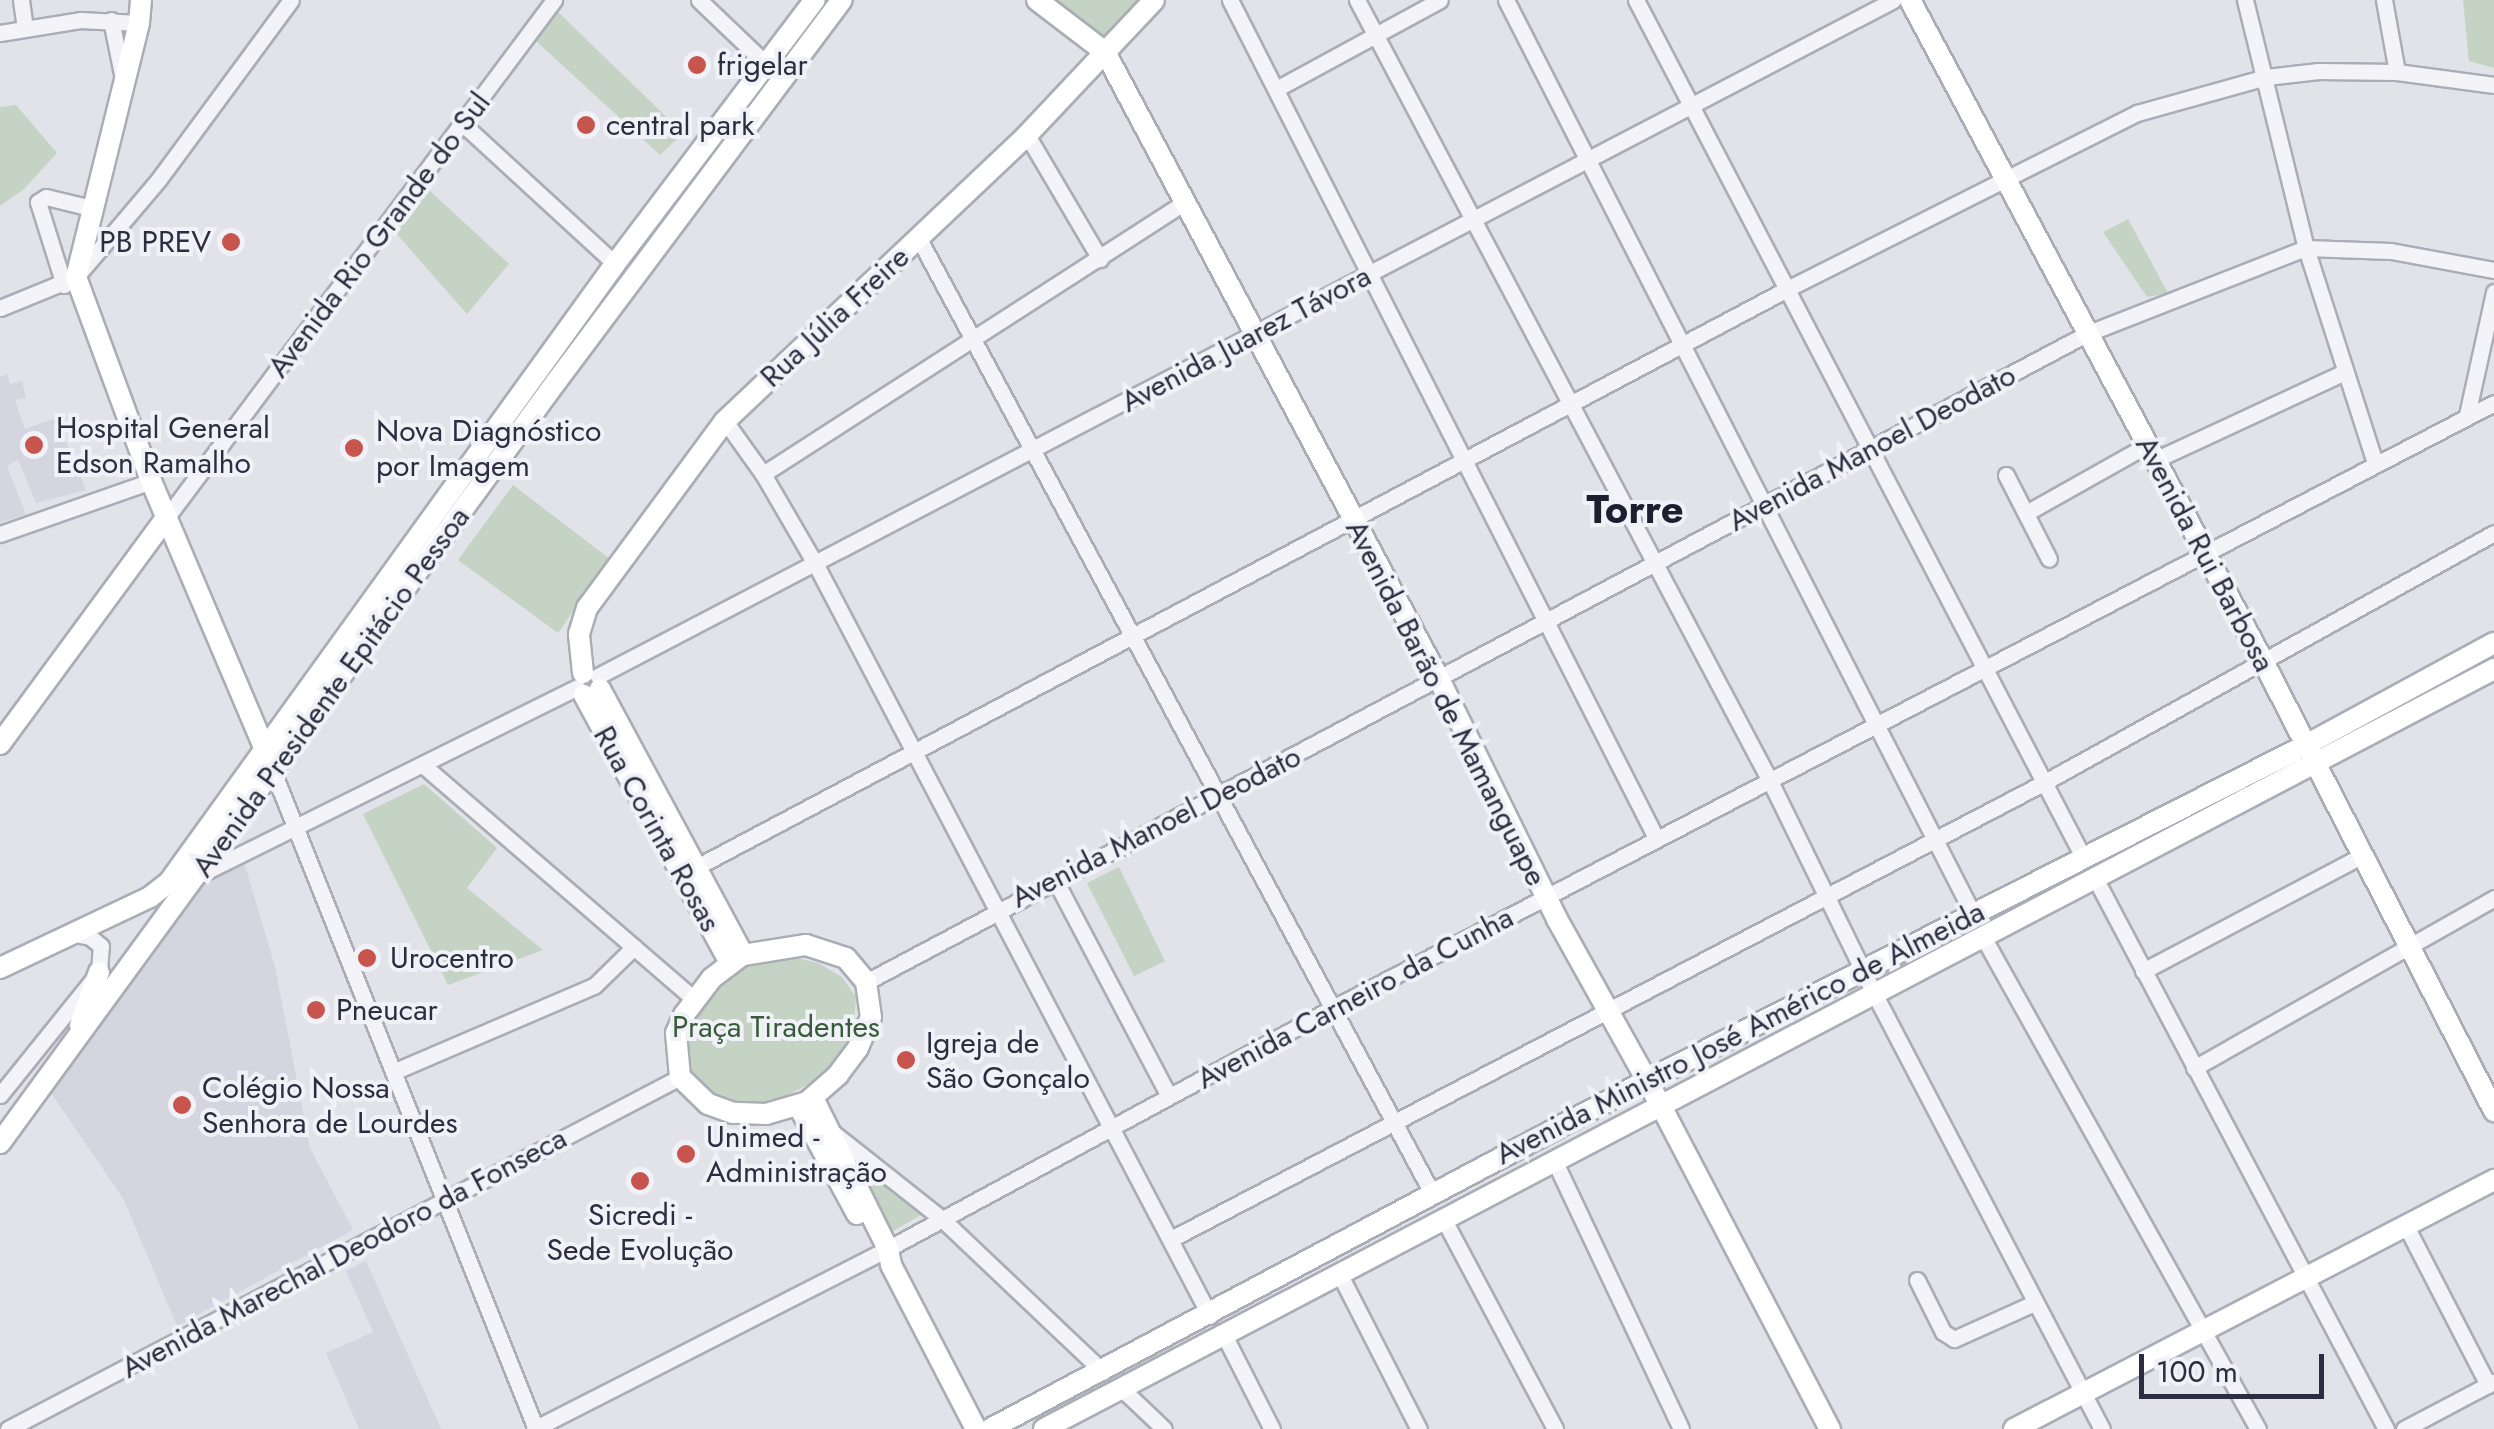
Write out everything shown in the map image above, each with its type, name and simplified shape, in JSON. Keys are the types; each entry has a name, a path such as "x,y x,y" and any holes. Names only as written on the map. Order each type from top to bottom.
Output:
{"main road":[{"path":"141,0 124,83 70,281 264,749"},
{"name":"Avenida Presidente Epitácio Pessoa","path":"74,934 150,897 169,882 615,264 815,0"},
{"name":"Avenida Presidente Epitácio Pessoa","path":"0,1142 842,0"},
{"name":"Avenida Barão de Mamanguape","path":"1037,0 1105,52 1439,679 1546,897 1661,1106 1830,1429"},
{"name":"Rua Júlia Freire","path":"588,684 579,634 588,608 725,420 1027,135 1154,0"},
{"name":"Avenida Rui Barbosa","path":"1910,0 2264,663 2494,1112"},
{"path":"0,744 167,517"},
{"name":"Avenida Ministro José Américo de Almeida","path":"1044,1429 2094,876 2310,754 2494,643"},
{"name":"Avenida Ministro José Américo de Almeida","path":"990,1429 1210,1316 1646,1081 2083,857 2494,669"},
{"name":"Rua Corinta Rosas","path":"588,684 736,959"},
{"path":"0,968 74,934"},
{"path":"806,945 846,958 866,982 871,1017 866,1033 838,1076 806,1102 766,1114 733,1113 708,1104 680,1077 676,1033 694,999 736,959 806,945"},
{"path":"72,1045 99,972"},
{"path":"806,1102 832,1132 886,1256"},
{"path":"806,1102 976,1429"},
{"path":"2014,1429 2494,1180"}],"street":[{"path":"22,0 25,27"},
{"path":"0,308 70,281 159,179 292,0"},
{"name":"Avenida Rio Grande do Sul","path":"167,517 554,0"},
{"path":"699,0 766,64 787,72"},
{"path":"1230,0 1656,838"},
{"path":"1357,0 1769,778 1862,970 2102,1429"},
{"path":"1278,88 1440,0"},
{"path":"1506,0 1973,914"},
{"path":"1636,0 1870,450 1988,667 2083,857"},
{"name":"Avenida Juarez Távora","path":"199,874 588,684 1893,0"},
{"path":"2244,0 2306,248 2376,464"},
{"path":"2384,0 2396,72"},
{"path":"110,20 124,83"},
{"path":"0,33 25,27 110,20 139,23"},
{"path":"691,870 1133,640 1352,519 1789,288 2137,113 2266,78 2319,71 2396,72 2494,84"},
{"path":"464,124 615,264"},
{"path":"1027,135 1100,260"},
{"path":"70,281 37,207 46,197 91,208"},
{"path":"763,474 1185,202"},
{"path":"920,238 1432,1193"},
{"path":"2306,248 2418,254 2494,270"},
{"name":"Avenida Manoel Deodato","path":"866,982 997,909 1218,796 2086,334 2306,248"},
{"path":"2467,415 2494,292"},
{"path":"2026,513 2151,453 2344,372"},
{"name":"Avenida Carneiro da Cunha","path":"535,1429 886,1256 942,1220 1331,1009 2494,403"},
{"path":"725,420 763,474 816,565 1210,1316"},
{"path":"2006,475 2049,559"},
{"path":"0,534 150,481"},
{"path":"1171,1239 1391,1120 2045,782 2494,533"},
{"path":"264,749 535,1429"},
{"path":"424,766 694,999"},
{"path":"2144,970 2364,855"},
{"path":"2094,876 2386,1429"},
{"path":"1055,880 1169,1096"},
{"path":"2194,1068 2494,898"},
{"path":"0,1095 99,972 101,946 90,937 74,934"},
{"path":"1982,935 2258,1429"},
{"path":"393,1072 594,986 634,947"},
{"name":"Avenida Marechal Deodoro da Fonseca","path":"8,1429 680,1077"},
{"path":"832,1132 942,1220 1104,1372"},
{"path":"1554,1160 1681,1429"},
{"path":"1443,1218 1555,1429"},
{"path":"2404,1429 2491,1383 2406,1226"},
{"path":"1339,1274 1418,1429"},
{"path":"1917,1280 1943,1332 1954,1339 2034,1303"},
{"path":"1223,1333 1272,1429"},
{"path":"1121,1388 1164,1429"}],"shaded area":[{"name":"Hospital General Edson Ramalho","path":"7,374 10,384 22,381 26,398 15,400 25,429 56,418 86,490 36,503 18,460 7,466 26,514 0,523 0,377"},
{"name":"Colégio Nossa Senhora de Lourdes","path":"245,865 275,967 310,1148 353,1230 177,1326 124,1200 49,1090 203,883"},
{"path":"366,1261 441,1429 359,1429 326,1353 373,1332 346,1271"}],"green space":[{"path":"1054,0 1137,0 1106,37"},
{"path":"2463,0 2494,0 2494,68 2469,61"},
{"path":"558,12 683,133 660,155 535,40"},
{"path":"16,105 57,153 24,189 0,206 0,107"},
{"path":"428,189 509,264 467,314 394,231"},
{"path":"2128,219 2168,293 2147,297 2103,232"},
{"path":"513,485 610,559 558,633 458,560"},
{"path":"424,784 497,848 467,888 543,950 448,985 363,814"},
{"path":"1119,867 1165,961 1134,976 1087,883"},
{"name":"Praça Tiradentes","path":"784,955 818,963 842,977 856,997 853,1036 844,1054 822,1077 771,1104 744,1108 713,1099 686,1074 683,1056 691,1018 702,1002 751,962"},
{"path":"866,1171 921,1215 888,1234 865,1184"}],"place":[{"name":"frigelar","path":"697,65"},
{"name":"central park","path":"586,125"},
{"name":"PB PREV","path":"231,242"},
{"name":"Hospital General Edson Ramalho","path":"34,445"},
{"name":"Nova Diagnóstico por Imagem","path":"354,448"},
{"name":"Urocentro","path":"367,958"},
{"name":"Pneucar","path":"316,1010"},
{"name":"Igreja de São Gonçalo","path":"906,1060"},
{"name":"Colégio Nossa Senhora de Lourdes","path":"182,1105"},
{"name":"Unimed - Administração","path":"686,1154"},
{"name":"Sicredi - Sede Evolução","path":"640,1181"}],"district":[{"name":"Torre","path":"1635,509"}]}
